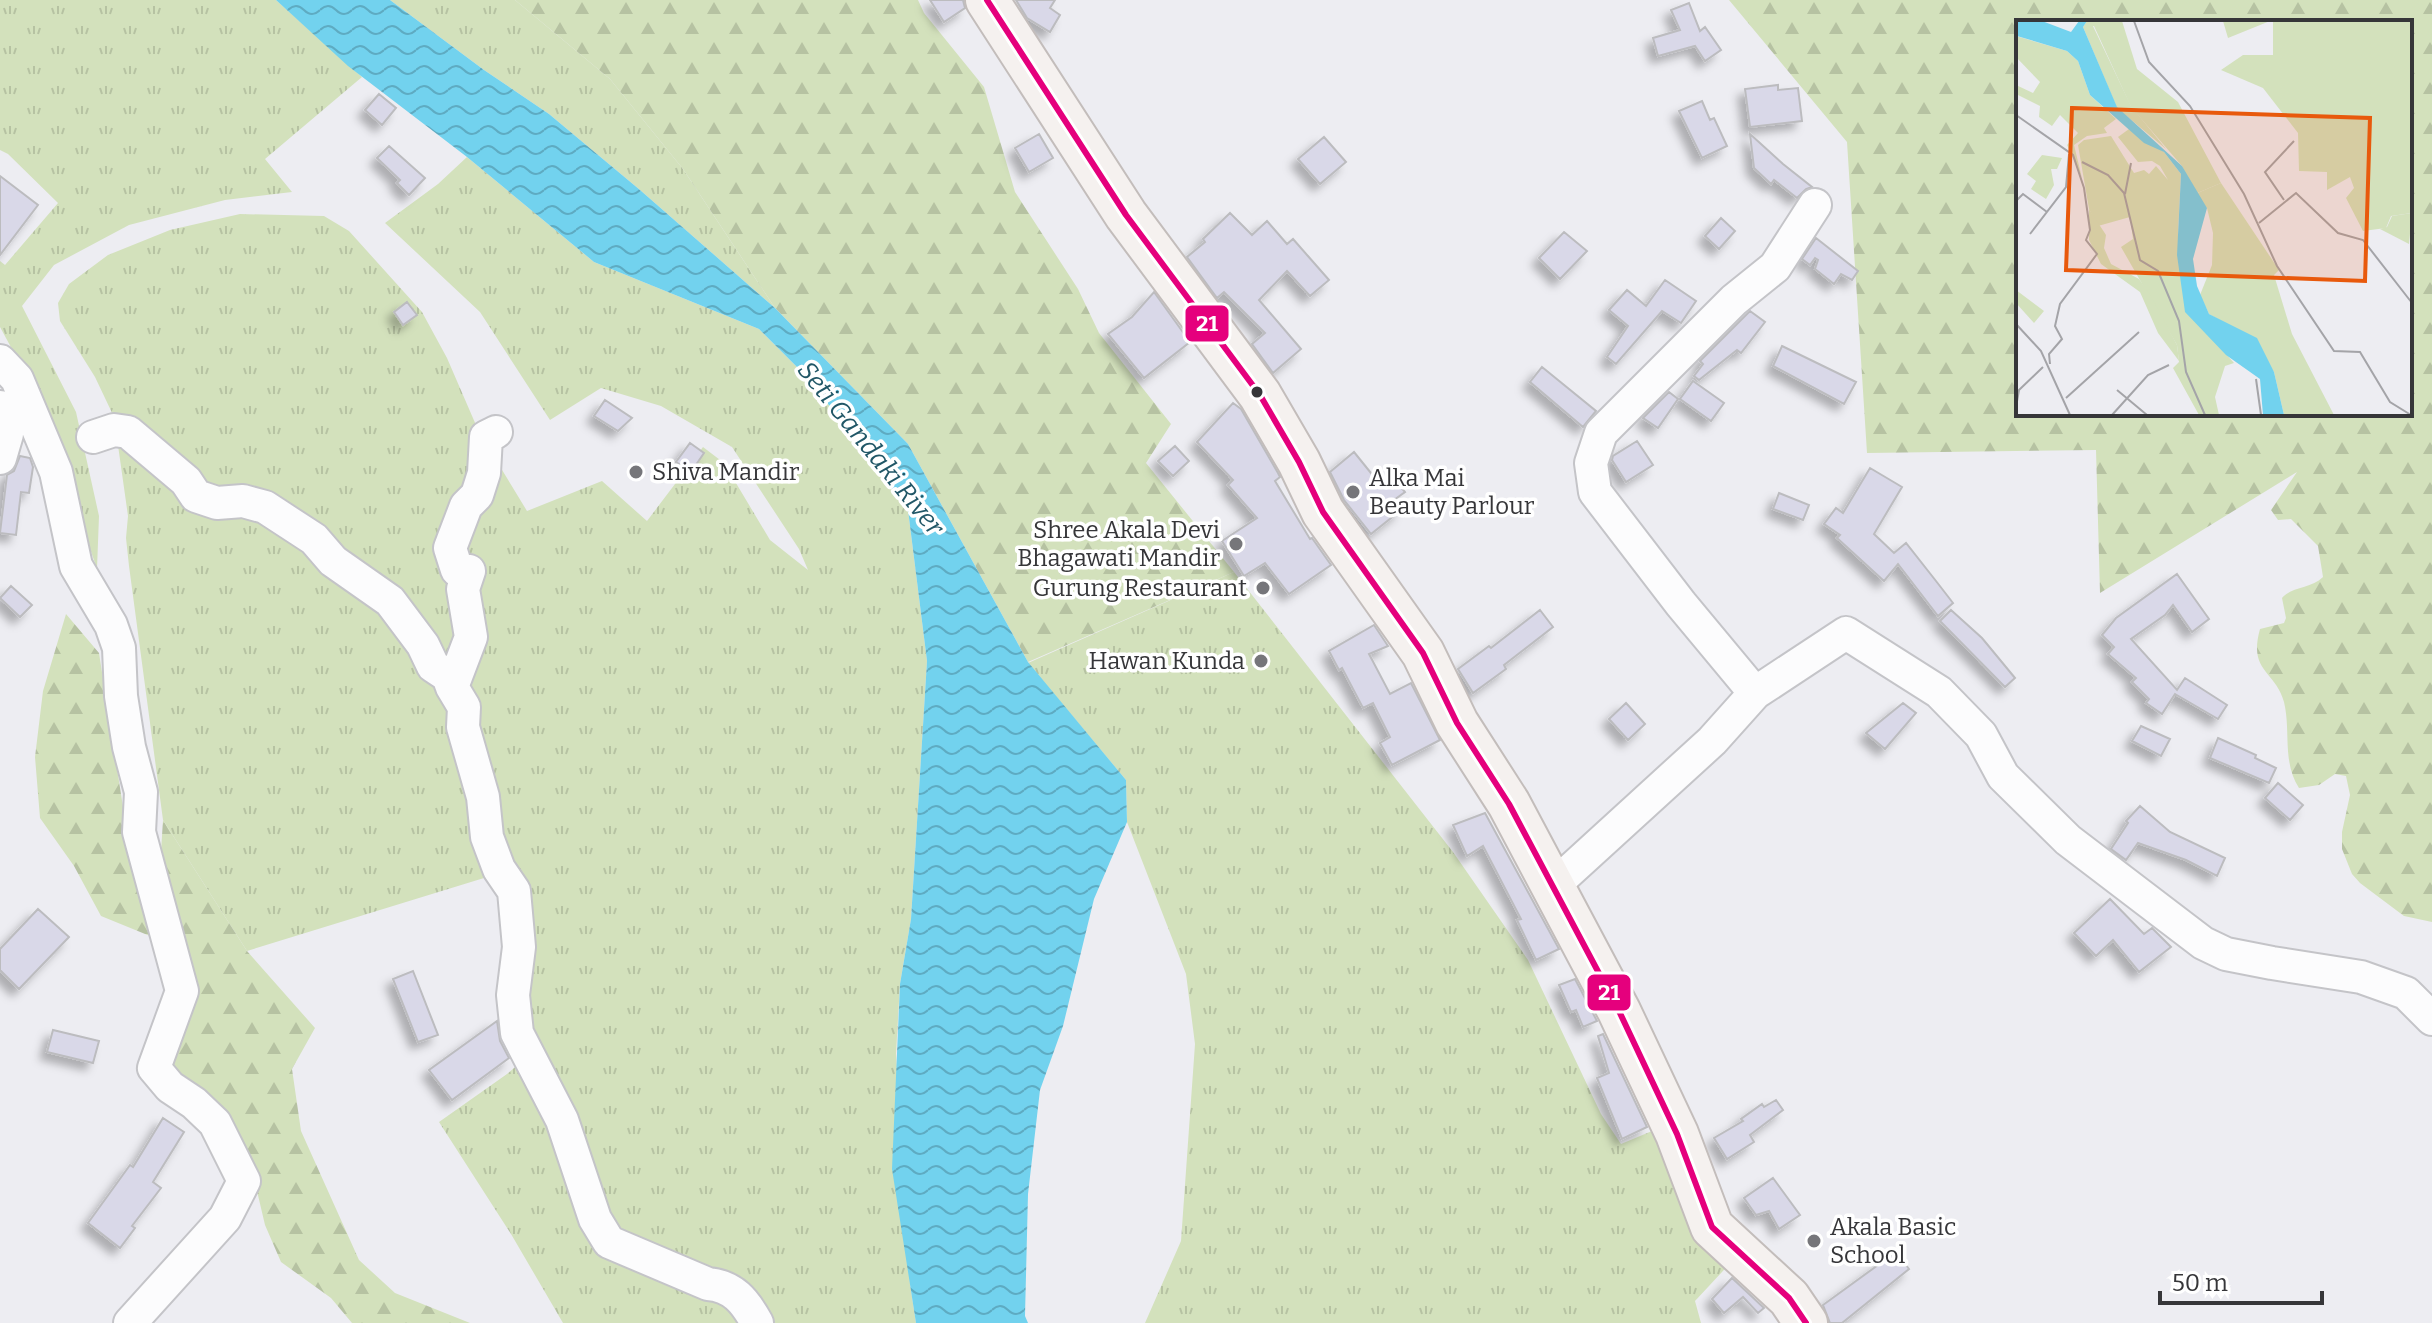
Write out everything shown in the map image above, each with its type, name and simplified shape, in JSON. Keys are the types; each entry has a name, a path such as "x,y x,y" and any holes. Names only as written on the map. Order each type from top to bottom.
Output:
{"main road":[{"path":"987,0 1126,215 1260,395 1299,462 1323,512 1423,653 1457,723 1509,804 1619,1011 1677,1134 1712,1227 1789,1298 1806,1323"}],"street":[{"path":"1755,693 1681,604 1595,492 1591,463 1601,433 1734,300 1775,267 1815,205"},
{"path":"0,361 17,379 56,472 76,566 111,625 119,648 121,696 141,792 139,832 182,991 154,1068 170,1087 194,1103 215,1123 244,1181 225,1218 130,1323"},
{"path":"0,407 7,434 0,458"},
{"path":"93,437 114,430 128,432 186,481 196,496 217,503 243,501 265,507 314,539 333,561 390,601 423,645 433,666 448,676 464,707 463,727 483,797 487,837 499,869 514,891 518,936 513,995 517,1033 562,1120 595,1219 609,1242 736,1293 757,1323"},
{"path":"452,687 471,637 463,589 469,571 457,570 450,548 466,506 477,495 484,473 486,437 496,432"},
{"path":"1552,887 1712,741 1755,693 1846,633 1939,692 1981,735 2003,776 2068,840 2203,943 2226,954 2361,977 2406,993 2432,1019"}],"green space":[{"path":"0,0 276,0 362,77 265,159 292,192 225,200 129,225 54,265 22,306 76,412 99,516 97,569 38,397 0,327 0,261 5,265 58,203 8,154 0,150"},
{"path":"390,0 515,0 610,79 683,169 775,308 549,114"},
{"path":"515,0 918,0 924,13 984,87 1015,192 1078,289 1099,333 1171,424 1146,463 1234,572 1028,662 908,444 775,308 683,169 610,79"},
{"path":"1729,0 2432,0 2432,922 2404,916 2352,874 2342,849 2342,832 2350,795 2346,776 2335,774 2319,785 2299,788 2290,768 2284,702 2260,663 2257,643 2260,629 2284,623 2282,598 2286,594 2323,577 2318,546 2291,519 2278,520 2271,510 2297,472 2100,593 2096,450 1867,453 1847,142"},
{"path":"467,157 594,262 759,329 810,380 908,510 927,661 911,919 900,984 896,1054 910,1284 916,1323 563,1323 511,1234 439,1122 507,1074 537,1048 524,1018 509,867 484,878 247,951 163,820 129,566 126,538 128,516 114,417 95,377 60,321 58,303 69,284 108,255 170,230 240,214 324,216 349,231 422,312 447,358 479,432 527,511 602,481 647,521 703,447 724,463 770,540 808,570 799,549 732,447 661,406 601,388 550,420 480,312 385,223 438,184"},
{"path":"1234,572 1453,852 1528,960 1601,1114 1621,1144 1664,1126 1735,1258 1695,1301 1701,1323 1145,1323 1181,1241 1195,1044 1186,974 1127,822 1126,780 1028,663"},
{"path":"66,614 99,653 128,839 150,936 101,916 74,866 40,818 35,757 43,691"},
{"path":"163,820 247,951 315,1028 292,1069 301,1131 359,1260 395,1293 470,1323 352,1323 331,1298 281,1262 265,1225 257,1191 173,1074 175,1045 160,868"}],"water":[{"name":"Seti Gandaki River","path":"276,0 390,0 549,114 775,308 908,444 1028,662 1126,780 1127,822 1094,899 1063,1026 1040,1090 1028,1194 1025,1316 1028,1323 916,1323 892,1169 900,984 911,919 927,661 908,510 810,380 759,329 594,262 467,157 348,66"}],"building":[{"path":"930,0 963,0 965,8 944,22"},
{"path":"1016,0 1055,0 1050,8 1060,15 1050,32 1027,18"},
{"path":"1689,3 1700,31 1705,27 1721,50 1705,61 1695,46 1658,56 1653,38 1680,30 1671,10"},
{"path":"1778,85 1778,90 1798,88 1802,121 1750,127 1745,89"},
{"path":"379,94 396,108 382,125 365,110"},
{"path":"1702,101 1727,146 1702,158 1679,111"},
{"path":"1039,134 1053,158 1029,172 1015,148"},
{"path":"1750,134 1812,187 1797,198 1774,180 1771,184 1754,168"},
{"path":"1324,137 1346,162 1320,184 1298,159"},
{"path":"389,146 425,178 409,195 397,183 400,180 377,158"},
{"path":"0,176 38,205 0,255"},
{"path":"1230,213 1252,235 1267,221 1287,244 1293,239 1329,280 1310,296 1287,271 1259,300 1301,349 1273,373 1252,344 1265,333 1224,292 1217,298 1187,257"},
{"path":"1721,218 1735,231 1719,249 1705,236"},
{"path":"1564,232 1587,251 1560,279 1539,258"},
{"path":"1816,238 1858,271 1852,280 1841,274 1834,284 1815,269 1818,260 1815,258 1810,265 1802,259"},
{"path":"1665,280 1696,301 1681,323 1662,311 1616,364 1607,357 1628,326 1609,310 1627,290 1646,306"},
{"path":"1154,292 1190,342 1144,378 1108,334 1132,317"},
{"path":"407,302 417,315 403,325 394,312"},
{"path":"1750,311 1765,322 1741,353 1737,350 1699,380 1694,376 1703,364 1700,361"},
{"path":"1782,346 1856,382 1844,404 1773,366"},
{"path":"1542,367 1596,411 1583,427 1530,382"},
{"path":"1693,381 1724,403 1711,421 1680,399"},
{"path":"1669,392 1678,399 1658,428 1643,418"},
{"path":"605,400 632,418 618,431 594,416"},
{"path":"1233,403 1241,409 1278,473 1280,477 1275,481 1310,539 1331,565 1289,594 1265,563 1244,576 1222,541 1257,518 1228,485 1233,480 1197,442"},
{"path":"1637,441 1653,465 1626,482 1612,460 1613,456"},
{"path":"690,443 704,453 691,472 676,462"},
{"path":"1175,446 1189,461 1173,476 1158,461"},
{"path":"1354,452 1383,488 1394,479 1405,492 1394,500 1401,510 1371,534 1344,500 1330,472"},
{"path":"20,456 30,458 33,467 29,493 21,492 16,535 0,533 7,475 14,471"},
{"path":"1870,468 1902,487 1874,534 1894,553 1906,543 1936,581 1953,603 1938,616 1898,564 1884,581 1837,538 1840,535 1824,524 1836,508 1843,513"},
{"path":"1779,493 1809,505 1803,520 1773,509"},
{"path":"2177,574 2209,619 2192,632 2173,605 2165,615 2131,639 2177,690 2185,678 2227,705 2218,719 2175,694 2162,714 2146,703 2149,699 2132,682 2136,678 2108,654 2114,647 2102,635 2116,618"},
{"path":"11,586 32,605 20,617 0,598"},
{"path":"1540,610 1553,627 1504,665 1506,669 1473,693 1458,669"},
{"path":"1951,610 1982,638 2015,678 2005,687 1940,621"},
{"path":"1374,625 1388,646 1369,654 1390,694 1411,683 1440,740 1392,765 1380,743 1390,737 1373,703 1363,708 1342,668 1339,670 1329,651"},
{"path":"1626,703 1645,724 1628,740 1609,719"},
{"path":"1903,703 1916,713 1885,749 1866,733"},
{"path":"2141,726 2170,739 2161,756 2132,741"},
{"path":"2218,738 2276,768 2269,783 2210,758"},
{"path":"2278,783 2303,805 2290,820 2265,798"},
{"path":"2140,806 2170,832 2225,858 2217,876 2186,860 2138,843 2126,860 2111,849 2128,823 2126,821"},
{"path":"1485,813 1559,949 1536,960 1517,920 1521,919 1483,846 1467,856 1453,825"},
{"path":"2110,899 2144,934 2152,928 2171,947 2139,972 2113,940 2096,956 2074,933"},
{"path":"38,909 69,937 19,989 0,970 0,949"},
{"path":"413,971 438,1035 418,1042 393,979"},
{"path":"1575,979 1597,1021 1583,1027 1576,1010 1571,1012 1559,985"},
{"path":"497,1021 500,1041 509,1058 452,1100 429,1070"},
{"path":"53,1030 99,1041 93,1063 47,1052"},
{"path":"1603,1034 1647,1127 1622,1139 1597,1078 1609,1073 1598,1036"},
{"path":"1776,1100 1783,1110 1750,1135 1754,1142 1727,1159 1714,1138 1743,1121 1741,1119 1762,1104 1764,1107"},
{"path":"163,1118 184,1132 153,1182 161,1188 132,1226 135,1228 120,1248 88,1223 130,1165 133,1167"},
{"path":"1773,1178 1800,1215 1779,1229 1769,1211 1756,1215 1744,1198"},
{"path":"1896,1252 1909,1269 1842,1323 1830,1323 1823,1305"},
{"path":"1732,1278 1764,1308 1758,1313 1743,1297 1724,1313 1712,1299"}],"transit line":[{"name":"21","path":"987,0 1126,215 1260,395 1299,462 1323,512 1423,653 1457,723 1509,804 1619,1011 1677,1134 1712,1227 1789,1298 1806,1323"}],"place":[{"name":"Shiva Mandir","path":"636,472"},
{"name":"Alka Mai Beauty Parlour","path":"1353,492"},
{"name":"Shree Akala Devi Bhagawati Mandir","path":"1236,544"},
{"name":"Gurung Restaurant","path":"1263,588"},
{"name":"Hawan Kunda","path":"1261,661"},
{"name":"Akala Basic School","path":"1814,1241"}]}
